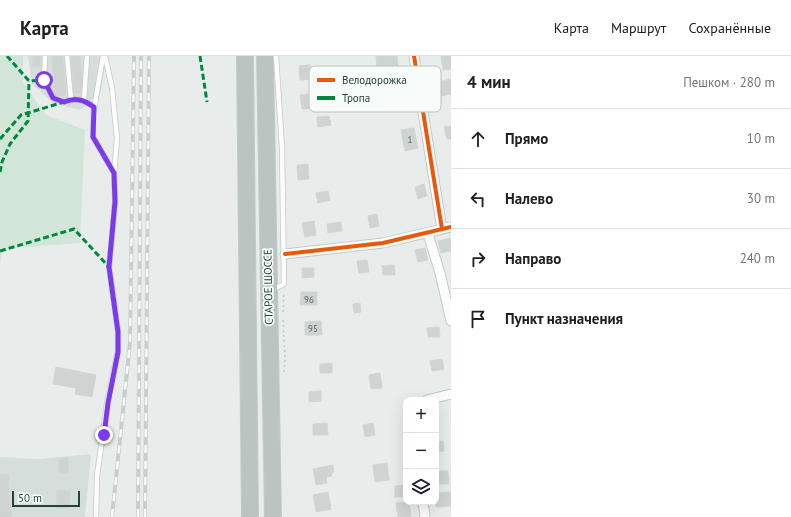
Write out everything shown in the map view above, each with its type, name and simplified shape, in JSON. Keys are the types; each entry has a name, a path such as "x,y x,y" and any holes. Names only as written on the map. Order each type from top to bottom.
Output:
{"highway":[{"name":"СТАРОЕ ШОССЕ","path":"245,56 250,517"},
{"name":"СТАРОЕ ШОССЕ","path":"265,56 273,517"}],"street":[{"path":"414,56 416,66"},
{"path":"285,254 358,247 428,234 447,228 425,112"},
{"path":"428,234 440,273 451,321"},
{"path":"439,397 451,394"},
{"path":"423,505 425,517"}],"lane":[{"path":"45,56 44,80 53,98 64,102 71,99 84,100 94,107"},
{"path":"67,56 71,99"},
{"path":"84,100 87,56"},
{"path":"104,56 94,107 93,137 114,173"},
{"path":"96,517 97,476 108,403 118,352 118,332 109,267 115,202 114,173 117,139 112,88 104,56"},
{"path":"268,291 284,284 285,254 282,147 276,56"}],"shaded area":[{"path":"28,56 107,56 101,91 80,110 54,104 32,84"},
{"path":"91,454 85,517 0,517 0,457 39,459"}],"green space":[{"path":"0,56 23,56 23,82 46,115 85,130 80,243 2,249 0,267"}],"building":[{"path":"32,56 41,56 41,66 33,66"},
{"path":"52,56 63,56 66,95 55,96"},
{"path":"71,56 80,56 83,92 74,93"},
{"path":"376,56 397,56 398,66 377,66"},
{"path":"441,56 451,56 451,69 443,70"},
{"path":"310,65 309,79 300,80 299,66"},
{"path":"451,79 451,94 441,96 441,81"},
{"path":"309,94 309,108 302,109 300,95"},
{"path":"329,116 331,125 318,127 317,117"},
{"path":"451,126 451,139 447,139 444,127"},
{"path":"414,128 418,148 405,151 401,130"},
{"path":"308,164 309,179 298,180 297,165"},
{"path":"424,184 427,196 418,199 415,187"},
{"path":"328,191 330,200 318,203 316,193"},
{"path":"377,214 379,226 370,228 368,216"},
{"path":"314,221 316,235 305,237 302,223"},
{"path":"341,222 342,231 328,233 327,224"},
{"path":"450,238 451,251 441,253 438,241"},
{"path":"425,248 428,260 418,262 415,250"},
{"path":"367,260 369,272 359,273 357,261"},
{"path":"394,265 395,275 383,275 382,266"},
{"path":"302,268 314,268 314,277 302,278"},
{"path":"301,292 317,292 317,305 300,305"},
{"path":"360,303 361,312 354,313 353,304"},
{"path":"321,321 322,335 305,335 305,322"},
{"path":"439,327 440,337 428,337 427,328"},
{"path":"442,359 444,369 432,371 430,361"},
{"path":"332,363 332,373 320,373 320,364"},
{"path":"56,367 96,375 92,397 75,394 76,388 53,384"},
{"path":"380,373 382,388 371,389 369,375"},
{"path":"321,391 321,401 309,402 309,392"},
{"path":"327,423 328,435 313,435 313,424"},
{"path":"373,423 375,435 365,437 363,425"},
{"path":"443,441 444,451 439,452 439,442"},
{"path":"59,458 68,458 69,473 59,473"},
{"path":"387,463 389,480 375,482 373,465"},
{"path":"333,465 334,472 331,473 332,476 326,477 327,483 316,485 313,469"},
{"path":"439,471 448,471 449,484 439,484"},
{"path":"8,474 11,517 0,517 0,475"},
{"path":"403,485 403,497 395,497 395,486"},
{"path":"57,490 70,491 69,508 56,508"},
{"path":"328,492 331,509 316,512 313,495"},
{"path":"451,492 451,506 436,507 436,505 439,505 439,493"},
{"path":"403,502 403,505 409,505 411,517 398,517 396,503"}],"railway":[{"path":"112,517 130,342 134,56"},
{"path":"138,517 141,56"},
{"path":"145,517 149,56"}],"marked path":[{"path":"7,56 29,81 44,80"},
{"path":"200,56 207,102"},
{"path":"0,172 2,162 10,144 28,121 29,81"},
{"path":"0,139 21,115 64,102"},
{"path":"0,251 74,229 109,267"}],"cycle path":[{"path":"414,56 416,66"},
{"path":"423,112 442,229"},
{"path":"285,254 383,243 451,227"}],"route":[{"path":"44,80 53,98 64,102 71,99 84,100 94,107 93,137 114,173 115,202 109,267 118,332 118,352 108,403 104,435"}]}
